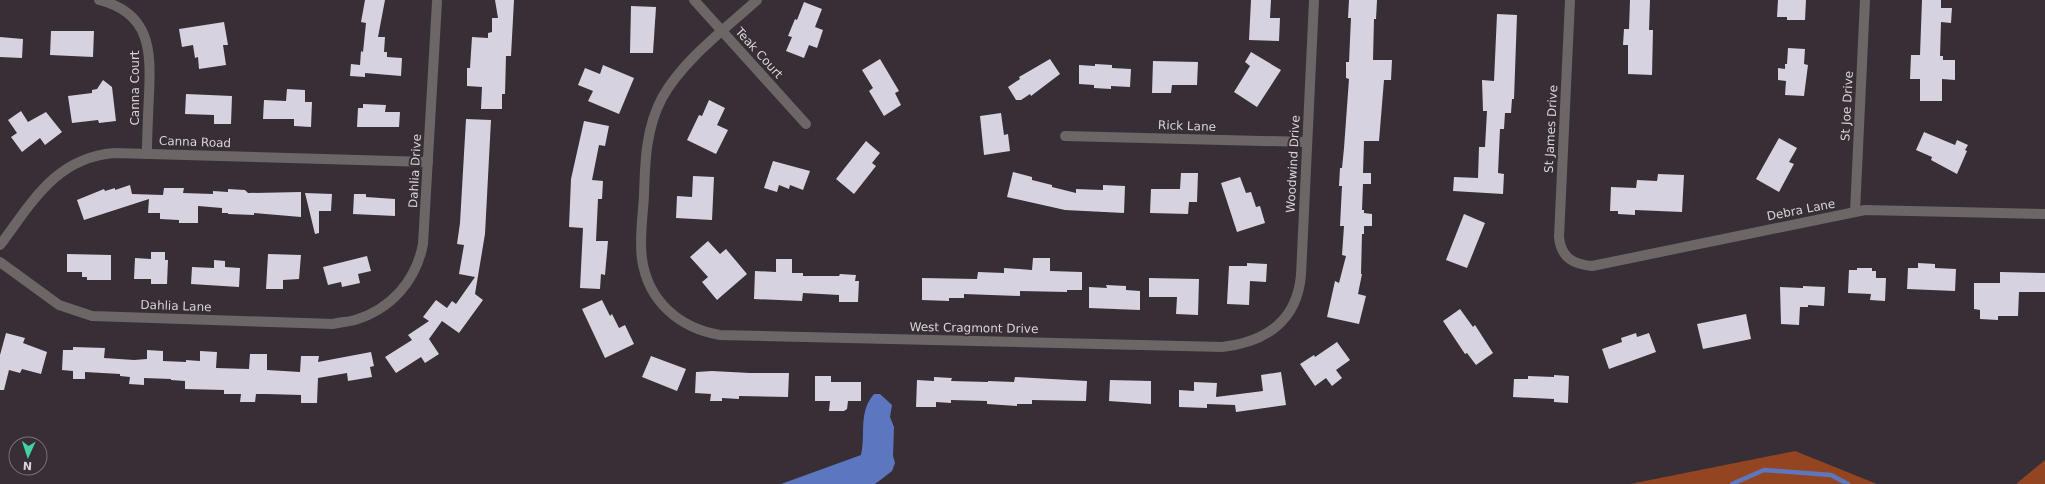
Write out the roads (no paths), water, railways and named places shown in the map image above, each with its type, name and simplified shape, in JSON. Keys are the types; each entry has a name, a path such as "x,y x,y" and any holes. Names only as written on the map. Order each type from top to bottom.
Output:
{"street":[{"name":"Canna Court","path":"99,0 115,5 126,12 139,26 148,43 150,63 147,154"},
{"name":"Teak Court","path":"694,0 806,124"},
{"name":"West Cragmont Drive","path":"757,0 690,61 673,81 662,98 649,136 646,155 642,258 645,275 653,292 668,311 692,327 720,335 1222,347 1253,342 1264,336 1279,324"},
{"name":"Woodwind Drive","path":"1279,324 1290,311 1299,285 1314,0"},
{"name":"St James Drive","path":"1567,258 1561,249 1558,237 1570,0"},
{"name":"St Joe Drive","path":"1855,212 1865,0"},
{"name":"Dahlia Drive","path":"365,316 381,308 397,296 409,281 418,263 424,238 437,2"},
{"name":"Rick Lane","path":"1065,136 1307,142"},
{"name":"Canna Road","path":"0,245 46,185 56,175 73,163 100,154 428,162"},
{"name":"Debra Lane","path":"1567,258 1580,265 1592,266 1865,210 2045,214"},
{"name":"Dahlia Lane","path":"0,262 60,306 92,316 333,324 356,320 365,316"}],"water":[{"path":"874,394 880,394 892,405 890,417 894,427 893,456 895,463 892,471 875,484 781,484 861,455 864,416 869,401"}],"waterway":[{"path":"1732,484 1764,470 1831,475 1848,484"}]}
